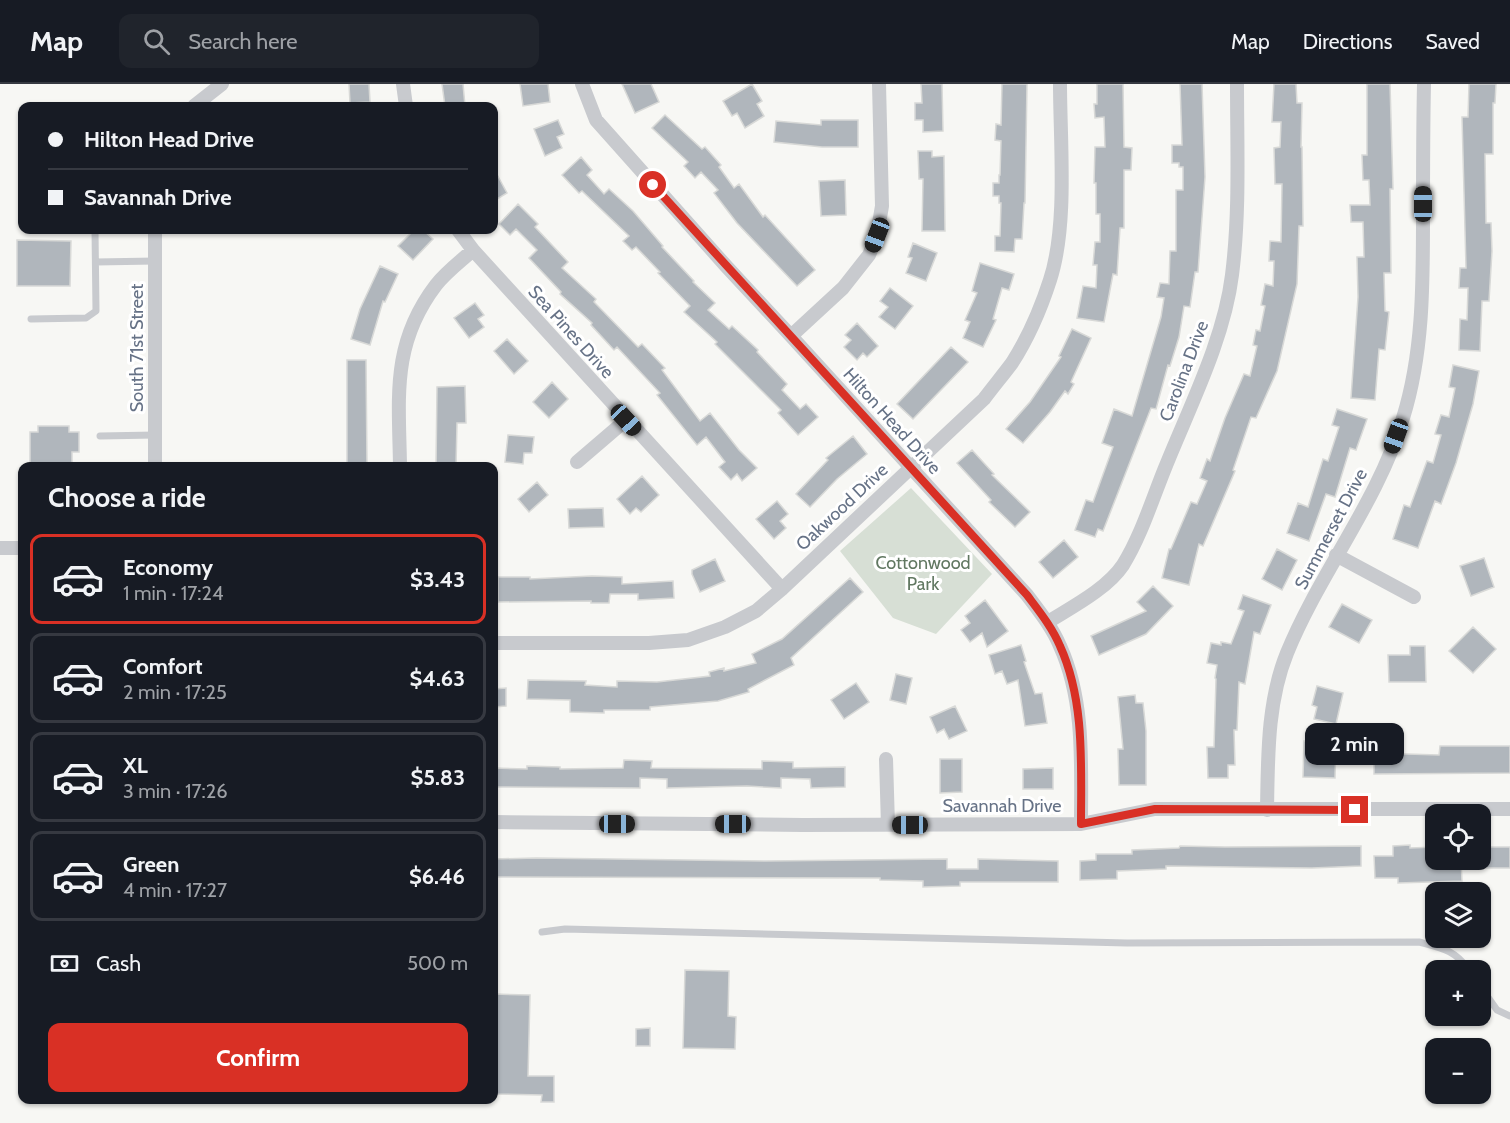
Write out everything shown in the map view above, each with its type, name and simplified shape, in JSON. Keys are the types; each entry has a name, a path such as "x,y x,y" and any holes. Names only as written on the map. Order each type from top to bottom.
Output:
{"street":[{"path":"199,102 222,84"},
{"path":"403,84 405,102"},
{"name":"Hilton Head Drive","path":"582,84 596,120 726,266 1027,595 1048,622 1070,670 1076,699 1081,749 1081,824"},
{"path":"791,336 843,288 869,255 877,235 882,206 879,84"},
{"name":"Oakwood Drive","path":"498,643 649,644 688,640 725,627 756,611 782,589 984,399 1012,363 1032,325 1051,279 1058,238 1061,189 1060,84"},
{"name":"Carolina Drive","path":"1048,622 1098,591 1122,566 1165,468 1225,316 1237,226 1237,84"},
{"name":"Summerset Drive","path":"1267,810 1269,740 1274,702 1286,654 1390,455 1403,417 1416,364 1421,323 1424,84"},
{"name":"South 71st Street","path":"155,234 156,462"},
{"name":"Sea Pines Drive","path":"461,234 626,420 782,589"},
{"path":"400,462 399,390 403,354 410,328 437,284 473,250"},
{"path":"577,462 626,420"},
{"path":"0,548 18,548"},
{"path":"1336,555 1414,597"},
{"path":"886,759 888,825"},
{"name":"Savannah Drive","path":"498,822 1081,824 1155,809 1510,809"}],"lane":[{"path":"31,319 86,318 96,311 95,234"},
{"path":"96,262 155,261"},
{"path":"100,436 155,435"},
{"path":"542,932 565,929 1127,943 1419,942 1444,948 1462,960"},
{"path":"1491,1002 1497,1010 1510,1016"}],"green space":[{"name":"Cottonwood Park","path":"911,488 992,574 936,634 893,618 840,551"}],"building":[{"path":"349,84 369,84 370,102 350,102"},
{"path":"442,84 463,84 465,102 444,102"},
{"path":"520,84 548,84 550,102 523,106"},
{"path":"622,84 651,84 659,102 635,113"},
{"path":"752,84 762,101 757,104 764,116 745,128 737,113 732,116 723,101"},
{"path":"921,84 942,84 943,131 923,132 923,120 915,120 915,103 922,103"},
{"path":"1002,84 1027,84 1025,203 1022,239 1015,239 1014,252 995,251 995,236 1000,236 1001,203 999,203 999,196 993,196 993,183 999,183 1000,175 1001,141 995,140 996,124 1001,125"},
{"path":"1097,84 1123,84 1124,147 1132,148 1131,170 1124,170 1124,228 1120,228 1117,275 1113,274 1104,322 1077,318 1083,286 1096,288 1097,265 1093,265 1095,242 1100,242 1100,214 1096,214 1096,183 1094,183 1095,147 1105,147 1104,117 1095,118 1094,104 1097,104"},
{"path":"1180,84 1202,84 1205,177 1198,272 1195,272 1190,307 1184,306 1179,337 1170,366 1168,365 1156,409 1151,408 1103,531 1098,529 1095,537 1075,530 1086,500 1093,502 1113,447 1102,443 1114,409 1132,416 1161,317 1164,298 1157,297 1160,283 1169,284 1170,251 1176,251 1176,190 1183,190 1183,167 1179,167 1179,163 1172,163 1172,145 1182,145"},
{"path":"1274,84 1296,84 1297,103 1302,103 1303,226 1299,226 1297,284 1277,371 1256,418 1251,417 1233,470 1235,471 1203,546 1199,544 1189,585 1162,578 1169,549 1171,549 1191,502 1197,504 1207,481 1200,478 1207,459 1210,461 1244,374 1250,376 1257,346 1253,345 1256,330 1260,331 1265,306 1261,305 1265,284 1273,286 1274,261 1269,261 1270,241 1281,242 1282,184 1275,184 1274,148 1280,147 1281,122 1272,122"},
{"path":"1367,84 1390,84 1393,189 1390,189 1391,273 1384,273 1385,311 1389,312 1385,350 1379,349 1375,400 1351,398 1358,297 1357,257 1364,257 1363,222 1351,222 1350,205 1370,205 1369,180 1363,180 1362,155 1367,155"},
{"path":"1469,84 1496,84 1495,103 1493,103 1493,154 1485,154 1486,223 1491,223 1492,251 1489,301 1482,301 1480,351 1459,350 1460,319 1467,320 1468,288 1459,288 1460,268 1466,268 1462,117 1468,117"},
{"path":"665,115 702,149 705,147 721,165 719,167 734,188 739,184 763,217 765,215 815,270 797,286 737,223 714,193 718,190 701,172 695,178 684,166 688,162 652,128"},
{"path":"558,120 564,134 557,137 562,148 545,156 534,129"},
{"path":"821,120 858,120 858,147 822,147 774,142 776,121 821,125"},
{"path":"918,151 932,151 932,157 944,156 945,231 922,231 923,179 919,179"},
{"path":"581,157 592,170 587,175 604,194 609,189 633,211 693,282 715,303 708,310 729,329 732,326 758,350 757,352 787,384 782,390 800,409 806,404 818,417 798,435 778,413 781,410 715,344 717,342 684,312 690,306 658,273 660,272 636,247 632,250 623,241 629,236 582,191 579,193 562,175"},
{"path":"498,176 507,193 498,199"},
{"path":"845,180 846,215 821,216 819,181"},
{"path":"518,204 538,224 535,227 568,262 562,268 596,299 594,302 638,347 642,344 665,368 662,370 700,421 710,413 739,450 757,468 742,481 737,474 731,480 719,467 725,462 706,437 697,445 657,395 660,393 617,347 614,350 591,325 592,323 560,294 561,292 529,258 537,250 516,229 510,235 499,224"},
{"path":"410,234 427,234 433,239 413,260 398,246"},
{"path":"17,240 71,241 70,286 17,286"},
{"path":"913,243 937,253 926,281 906,273 912,258 908,257"},
{"path":"980,263 1014,274 1009,290 1002,288 993,319 996,320 983,347 963,338 970,322 965,320 977,293 972,291"},
{"path":"380,266 398,274 385,302 383,301 370,345 351,339 360,309"},
{"path":"890,288 913,306 895,329 879,317 888,307 880,301"},
{"path":"475,303 484,315 478,319 484,327 469,338 454,318"},
{"path":"857,323 878,346 867,357 863,353 857,360 844,347 851,340 845,335"},
{"path":"1072,329 1091,338 1071,382 1074,384 1068,394 1065,391 1023,443 1006,429 1030,402 1061,357 1059,356"},
{"path":"507,339 528,361 514,374 494,351"},
{"path":"951,347 968,362 913,419 897,404"},
{"path":"347,360 366,360 367,462 347,462"},
{"path":"1453,365 1479,371 1473,404 1441,504 1435,501 1418,548 1393,539 1404,505 1410,507 1427,461 1433,463 1441,435 1435,434 1441,415 1449,417 1455,388 1449,387"},
{"path":"552,382 568,399 549,418 533,402"},
{"path":"465,386 466,423 457,423 456,462 436,462 437,387"},
{"path":"1337,409 1367,419 1356,450 1350,448 1335,497 1326,494 1309,541 1287,533 1298,503 1308,507 1323,459 1328,461 1339,427 1332,425"},
{"path":"38,426 69,426 69,432 79,432 79,452 72,452 72,462 30,462 30,432 38,432"},
{"path":"508,435 534,437 532,453 524,453 523,464 505,462"},
{"path":"853,436 867,454 837,479 810,507 796,494 828,460 826,458"},
{"path":"972,450 994,474 992,475 1030,512 1015,527 989,502 991,500 957,463"},
{"path":"642,476 659,495 641,512 636,508 630,514 617,499"},
{"path":"537,482 548,495 529,512 518,499"},
{"path":"777,501 788,514 780,521 786,528 774,539 756,519"},
{"path":"603,508 604,527 569,528 568,509"},
{"path":"1064,540 1078,557 1053,578 1039,562"},
{"path":"1277,549 1297,560 1282,590 1262,579"},
{"path":"1484,558 1494,587 1471,596 1460,566"},
{"path":"715,559 725,581 700,592 692,570"},
{"path":"498,577 530,577 530,579 622,577 622,584 673,581 674,598 638,600 638,594 610,594 609,603 591,603 591,601 498,602"},
{"path":"850,578 863,592 791,658 794,665 748,689 749,692 718,701 650,707 650,710 604,710 604,713 570,712 570,700 527,699 528,680 586,681 585,685 617,687 617,681 657,682 710,676 709,672 724,668 724,671 756,663 752,654 782,639"},
{"path":"1153,586 1173,606 1146,634 1099,655 1091,636 1146,611 1137,602"},
{"path":"1243,595 1271,605 1260,634 1254,632 1245,684 1239,682 1237,730 1234,730 1235,765 1228,765 1228,778 1208,778 1207,747 1214,747 1217,665 1207,663 1211,643 1231,644 1244,611 1238,609"},
{"path":"985,600 1008,631 987,647 982,633 970,642 961,630 970,623 965,616"},
{"path":"1342,604 1372,620 1359,643 1329,627"},
{"path":"1473,627 1496,649 1473,673 1449,651"},
{"path":"1021,645 1035,694 1042,693 1047,723 1025,726 1018,680 1007,684 1002,671 995,674 989,655"},
{"path":"1410,646 1425,646 1426,682 1389,682 1388,655 1410,655"},
{"path":"896,674 912,678 906,704 890,700"},
{"path":"856,683 869,702 844,719 831,700"},
{"path":"1317,686 1343,693 1336,724 1314,719 1317,707 1312,705"},
{"path":"506,688 506,706 498,707 498,689"},
{"path":"1135,695 1136,703 1143,703 1146,731 1146,785 1119,785 1118,749 1123,749 1118,697"},
{"path":"955,706 967,731 949,739 944,729 937,733 930,717"},
{"path":"1304,741 1336,742 1335,778 1303,777"},
{"path":"1440,746 1510,746 1510,773 1374,774 1374,753 1439,755"},
{"path":"940,759 962,759 962,792 940,793"},
{"path":"624,760 652,761 651,768 762,769 762,761 793,762 793,768 845,767 845,787 811,788 810,779 781,778 781,788 747,786 667,788 667,779 640,778 640,788 498,787 498,768 527,769 527,766 560,767 560,769 623,768"},
{"path":"1053,768 1053,789 1023,789 1023,769"},
{"path":"1180,846 1361,846 1361,866 1312,868 1166,866 1166,869 1117,871 1117,879 1080,880 1080,861 1096,860 1096,854 1132,854 1132,850 1179,848"},
{"path":"1393,846 1425,847 1425,870 1461,870 1462,881 1398,883 1398,878 1375,878 1374,856 1393,856"},
{"path":"1491,847 1510,847 1510,868 1491,868"},
{"path":"498,859 766,861 947,859 947,869 978,869 978,859 1058,861 1058,882 960,882 960,886 923,887 923,881 880,880 880,878 498,877"},
{"path":"685,970 729,971 728,1016 736,1017 735,1049 683,1048"},
{"path":"498,994 530,995 528,1076 554,1076 554,1102 541,1102 542,1095 498,1094"},
{"path":"650,1028 650,1046 636,1046 636,1029"}],"route":[{"path":"653,185 1027,595 1048,622 1070,670 1076,699 1081,749 1081,824 1155,809 1355,810"}]}
